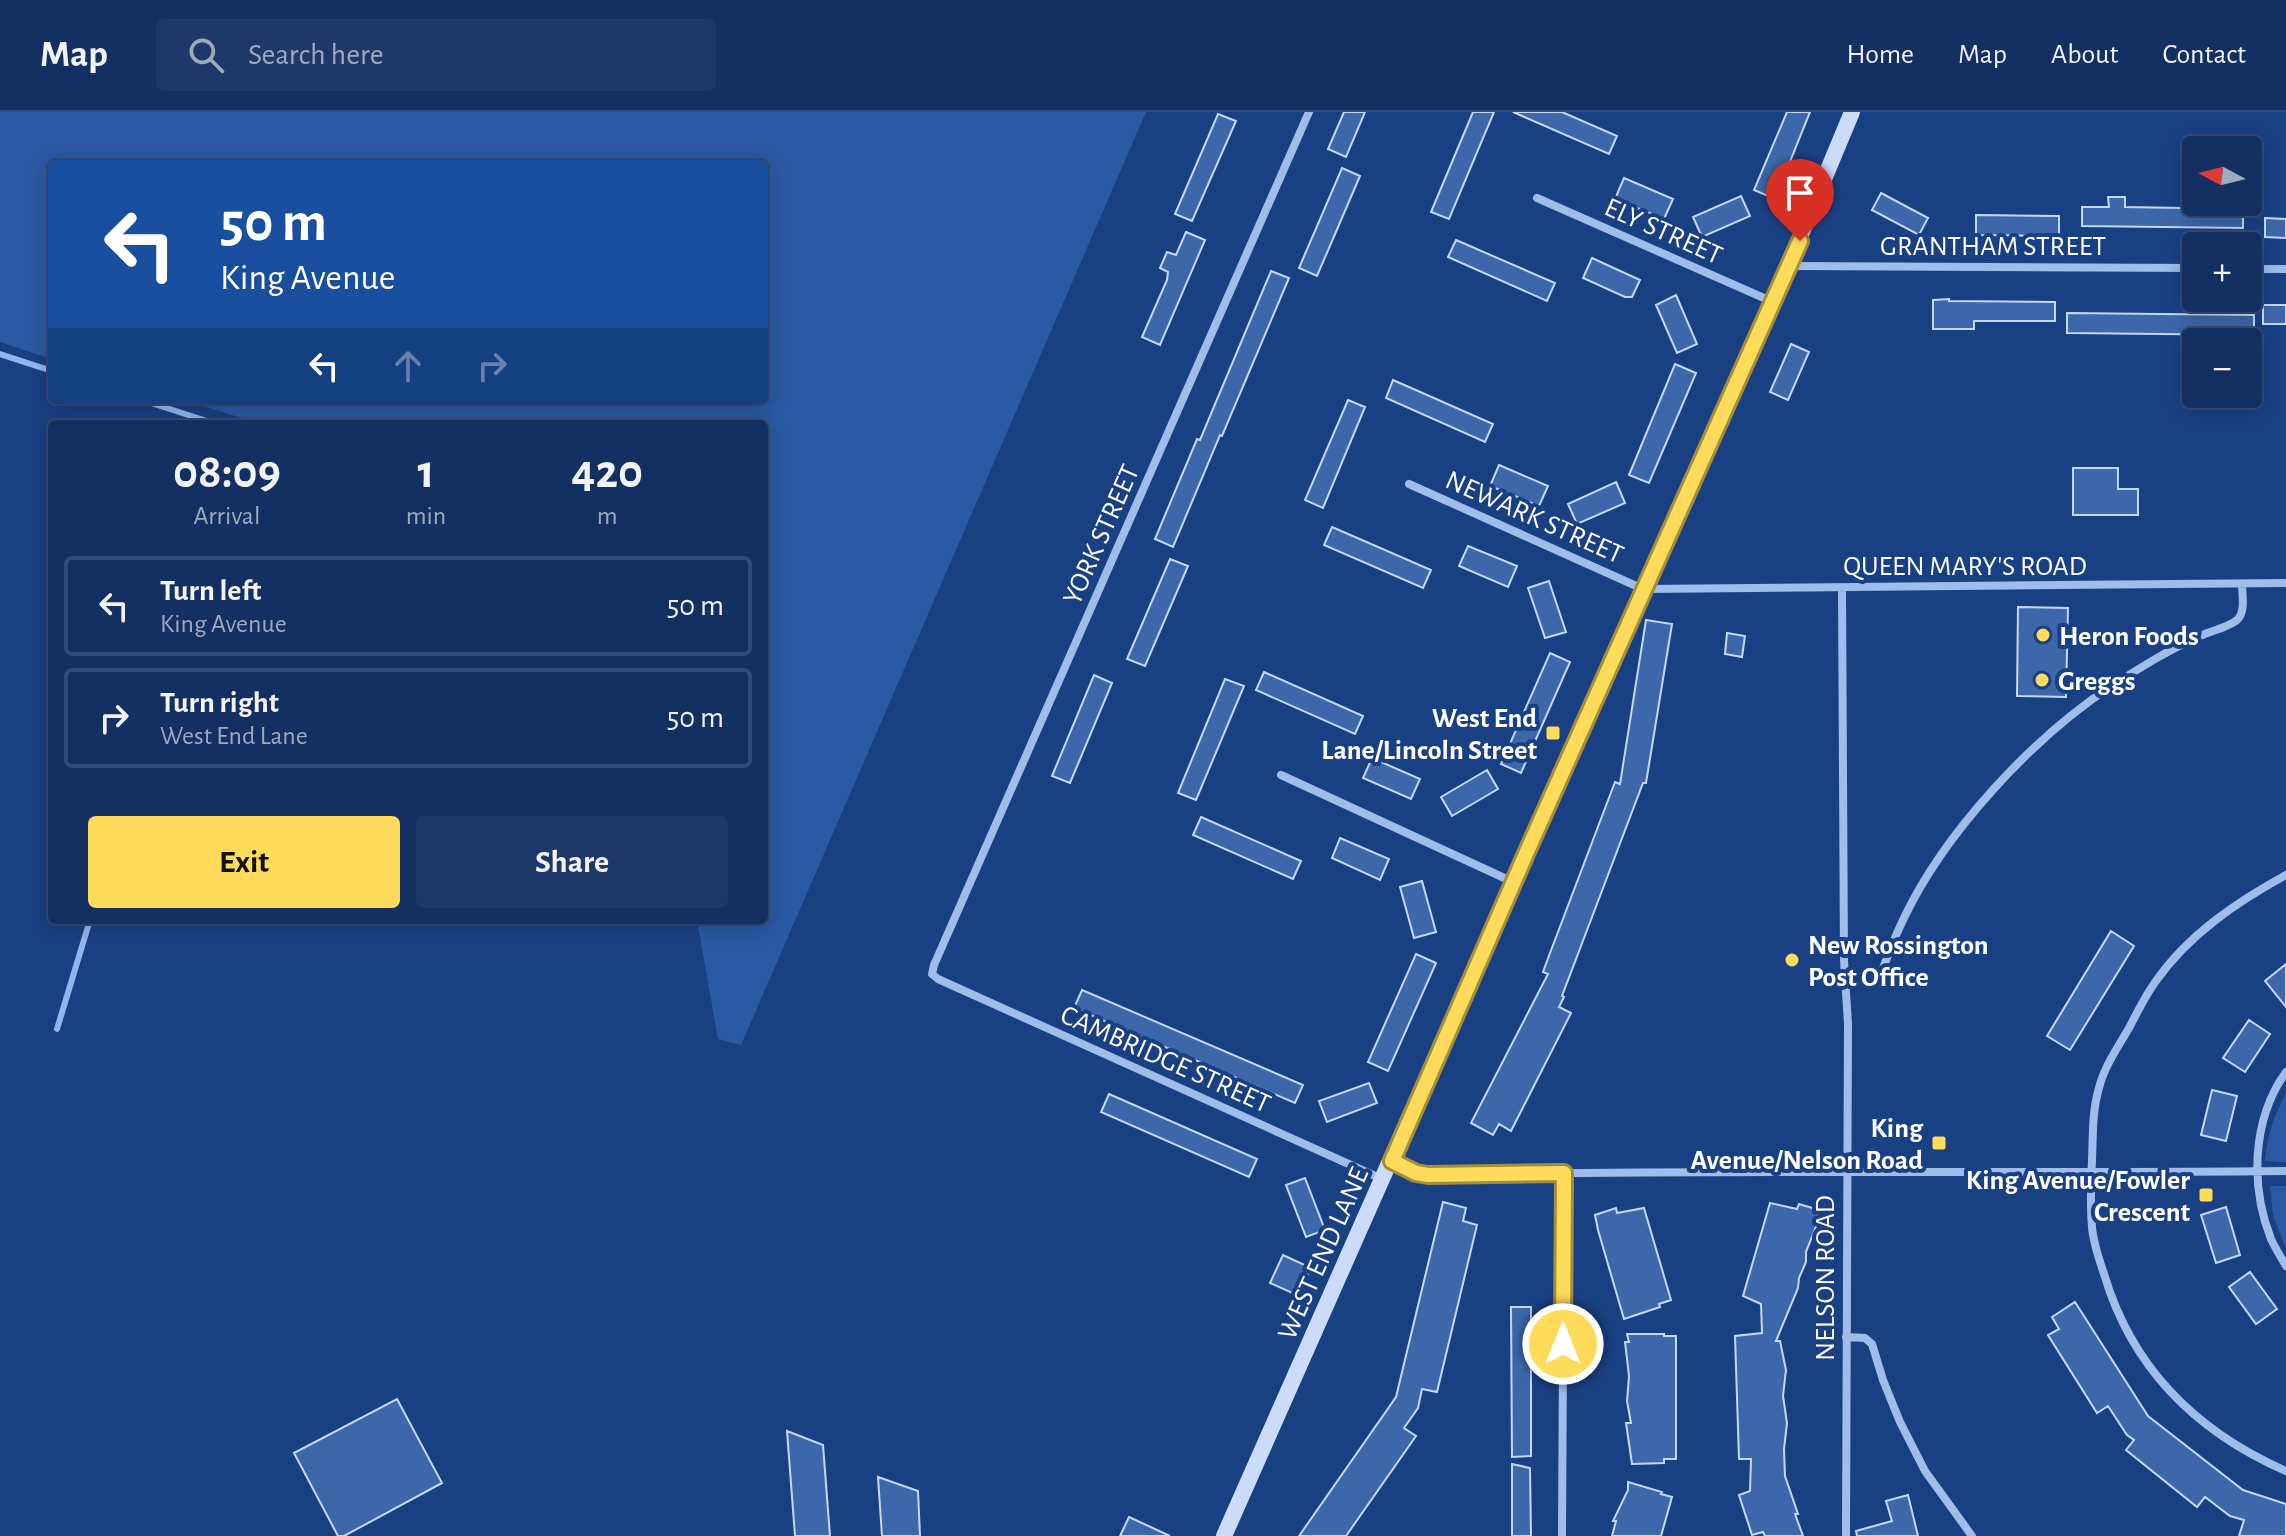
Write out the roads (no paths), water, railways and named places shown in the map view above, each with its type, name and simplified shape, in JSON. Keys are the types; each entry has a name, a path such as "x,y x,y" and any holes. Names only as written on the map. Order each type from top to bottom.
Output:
{"street":[{"name":"YORK STREET","path":"932,974 1309,112"},
{"name":"WEST END LANE","path":"1224,1536 1789,266 1852,112"},
{"name":"ELY STREET","path":"1537,198 1773,302"},
{"name":"GRANTHAM STREET","path":"1789,266 2182,268"},
{"path":"2262,269 2286,269"},
{"name":"NEWARK STREET","path":"1409,484 1643,589"},
{"name":"QUEEN MARY'S ROAD","path":"1643,589 2286,583"},
{"path":"1878,983 1904,919 1928,875 2006,775 2050,732 2102,693 2196,637 2238,620 2242,612 2242,584"},
{"name":"NELSON ROAD","path":"1842,588 1844,960 1848,1024 1846,1536"},
{"path":"1281,775 1513,882"},
{"path":"2286,875 2231,907 2206,927 2156,981 2099,1085 2094,1109 2091,1174 2092,1229 2099,1259 2121,1320 2138,1350 2187,1409 2215,1433 2253,1457 2286,1471"},
{"name":"CAMBRIDGE STREET","path":"932,974 952,986 1383,1180"},
{"path":"2286,1072 2266,1110 2259,1141 2257,1172 2260,1204 2271,1240 2286,1266"},
{"path":"1392,1161 1416,1173 1428,1175 2286,1171"},
{"path":"1562,1536 1564,1173"},
{"path":"1846,1337 1865,1338 1872,1344 1883,1380 1925,1471 1972,1536"}],"waterway":[{"path":"0,354 48,370"},
{"path":"154,404 204,420"},
{"path":"57,1029 89,924"}],"place":[{"name":"Heron Foods","path":"2043,635"},
{"name":"Greggs","path":"2042,680"},
{"name":"West End Lane/Lincoln Street","path":"1553,733"},
{"name":"New Rossington Post Office","path":"1792,960"},
{"name":"King Avenue/Nelson Road","path":"1939,1143"},
{"name":"King Avenue/Fowler Crescent","path":"2206,1195"}]}
